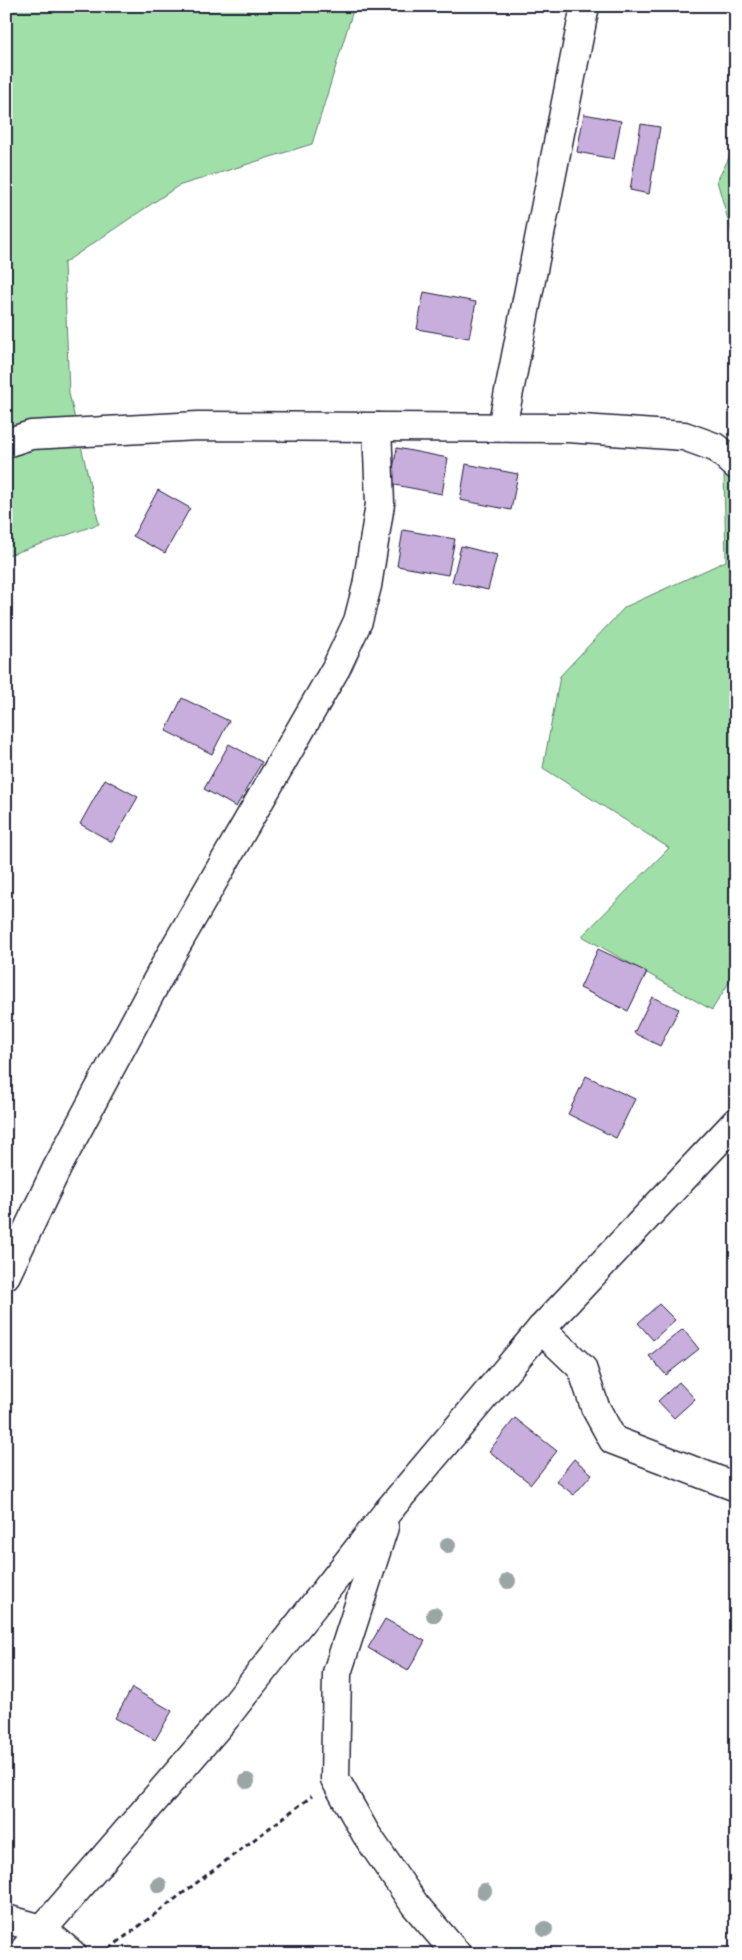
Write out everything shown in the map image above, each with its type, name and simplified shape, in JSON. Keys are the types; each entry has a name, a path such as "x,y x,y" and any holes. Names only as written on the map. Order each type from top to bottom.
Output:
{"street":[{"path":"502,428 585,6"},
{"path":"6,443 31,435 198,426 568,428 684,436 717,448 736,465"},
{"path":"6,1275 57,1168 169,958 336,668 358,621 367,586 380,504 377,427"},
{"path":"21,1954 226,1717 388,1511 540,1329 736,1122"},
{"path":"540,1329 582,1368 595,1408 613,1440 736,1487"},
{"path":"388,1511 337,1673 335,1779 366,1834 410,1897 457,1954"},
{"path":"6,1919 42,1929 72,1954"}],"path":[{"path":"102,1954 335,1779"}],"green space":[{"path":"10,6 356,6 354,7 312,144 178,186 64,263 69,393 99,524 6,556 6,10"},
{"path":"736,144 736,248 717,181"},
{"path":"736,462 736,971 712,1010 582,936 669,848 543,768 560,676 625,607 726,561 724,475"}],"building":[{"path":"584,114 621,121 614,159 577,152"},
{"path":"641,124 660,127 649,194 630,190"},
{"path":"424,292 476,302 469,338 417,329"},
{"path":"397,448 448,458 442,494 390,484"},
{"path":"466,464 518,474 511,510 460,500"},
{"path":"158,490 190,508 165,553 133,536"},
{"path":"403,530 455,539 448,575 397,566"},
{"path":"461,546 497,555 488,590 452,582"},
{"path":"182,698 229,721 212,754 166,731"},
{"path":"229,744 262,762 236,807 204,789"},
{"path":"105,779 138,797 112,842 80,824"},
{"path":"598,949 647,972 628,1011 580,988"},
{"path":"652,997 679,1009 660,1046 634,1033"},
{"path":"586,1076 635,1099 616,1138 568,1114"},
{"path":"659,1304 675,1320 653,1340 638,1323"},
{"path":"683,1329 699,1349 666,1375 649,1356"},
{"path":"679,1382 695,1399 674,1418 658,1401"},
{"path":"515,1418 557,1451 531,1484 489,1451"},
{"path":"574,1459 592,1474 574,1495 556,1481"},
{"path":"385,1619 425,1641 408,1671 368,1648"},
{"path":"132,1688 172,1711 155,1740 115,1718"}]}
